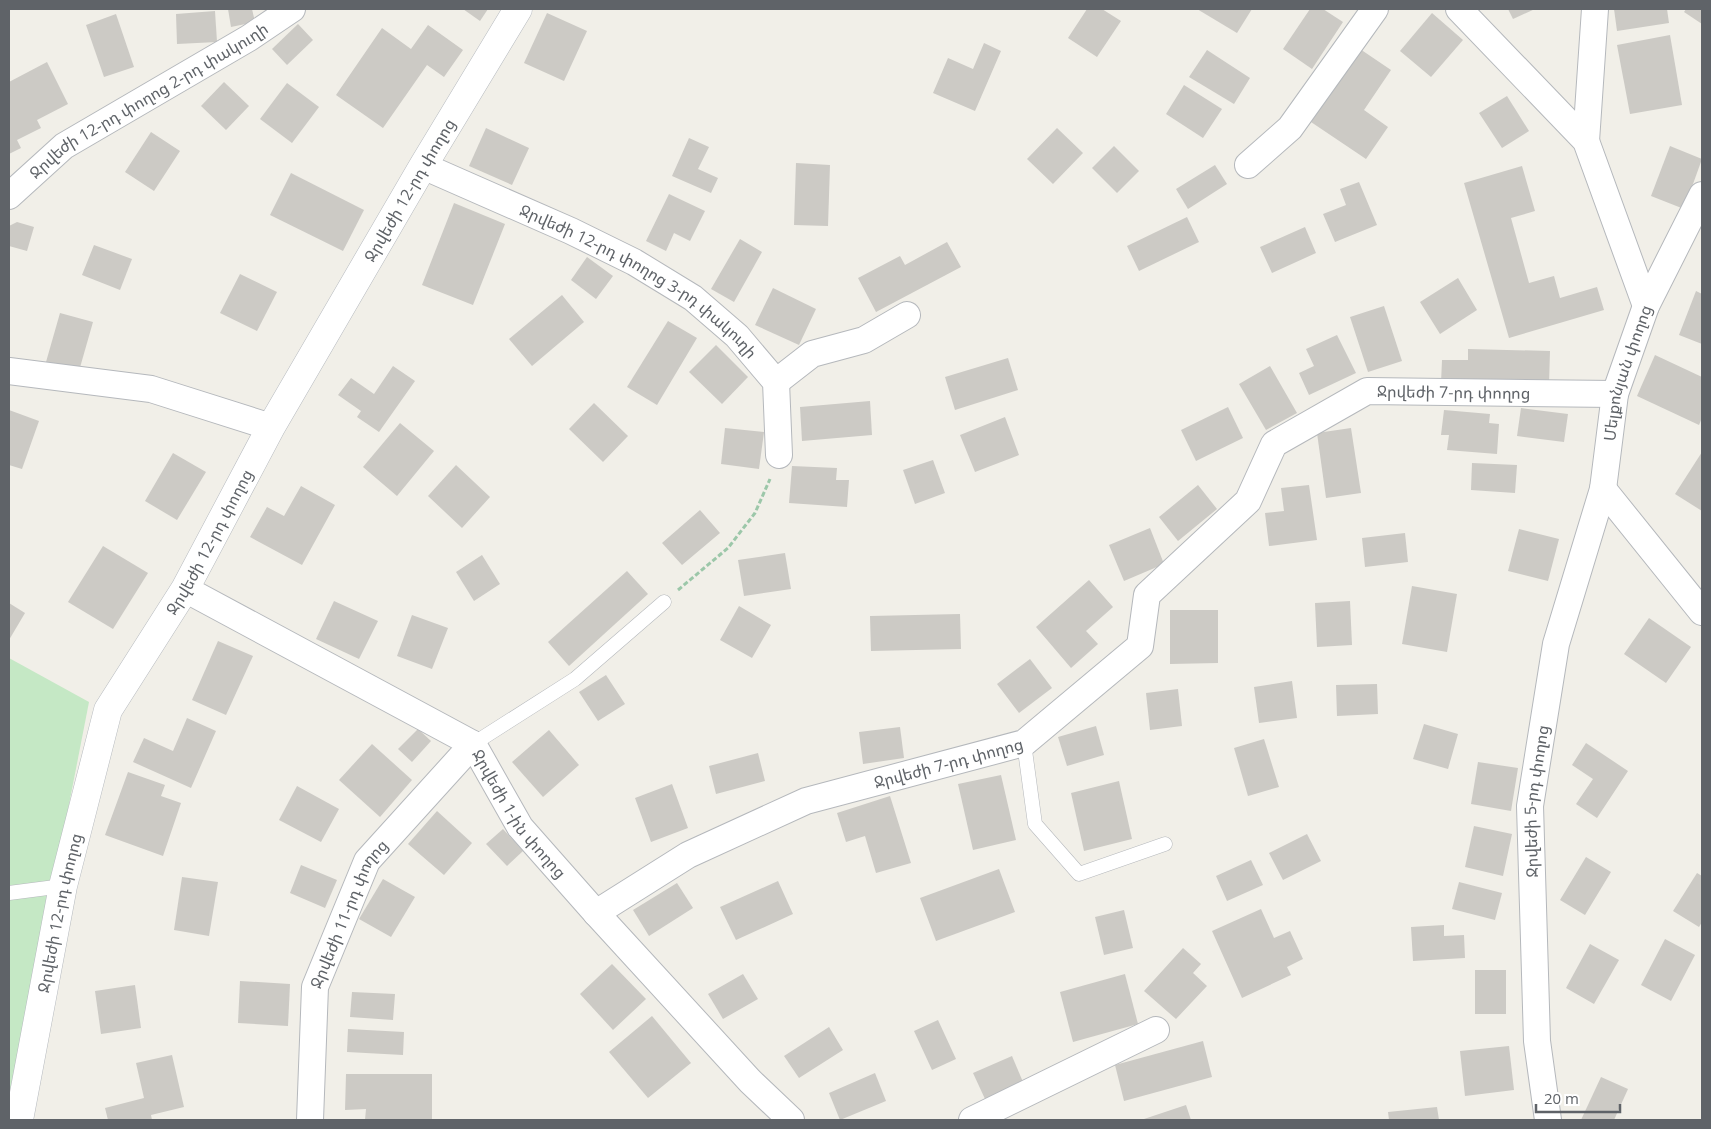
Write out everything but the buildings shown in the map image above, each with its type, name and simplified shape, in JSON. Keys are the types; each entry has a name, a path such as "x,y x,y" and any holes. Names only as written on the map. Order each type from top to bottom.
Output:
{"street":[{"name":"Ջրվեժի 12-րդ փողոց 2-րդ փակուղի","path":"9,196 64,146 249,38 292,9"},
{"name":"Ջրվեժի 12-րդ փողոց","path":"19,1120 63,886 108,710 185,589 271,427 422,166 518,9"},
{"path":"1248,165 1290,128 1375,9"},
{"name":"Մելքոնյան փողոց","path":"1459,9 1586,142 1646,306 1615,394 1603,489"},
{"path":"1586,142 1595,9"},
{"name":"Ջրվեժի 12-րդ փողոց 3-րդ փակուղի","path":"422,166 571,231 634,262 693,298 737,336 776,382"},
{"path":"1646,306 1702,195"},
{"path":"779,455 776,382 812,354 864,340 907,315"},
{"path":"9,372 151,389 271,427"},
{"name":"Ջրվեժի 7-րդ փողոց","path":"596,914 688,855 806,801 1024,743 1140,646 1147,595 1248,502 1274,444 1367,391 1615,394"},
{"path":"1603,489 1702,612"},
{"name":"Ջրվեժի 5-րդ փողոց","path":"1548,1120 1537,1041 1530,806 1556,644 1603,489"},
{"name":"Ջրվեժի 1-ին փողոց","path":"185,589 473,744 520,827 596,914 750,1081 791,1120"},
{"name":"Ջրվեժի 11-րդ փողոց","path":"310,1120 315,988 367,862 473,744"},
{"path":"972,1120 1156,1030"}],"lane":[{"path":"473,744 575,679 664,602"},
{"path":"1024,743 1035,824 1079,874 1165,844"},
{"path":"9,894 63,886"}],"path":[{"path":"664,602 728,548 756,513 779,455"}],"green space":[{"path":"9,658 89,702 9,1112"}]}
